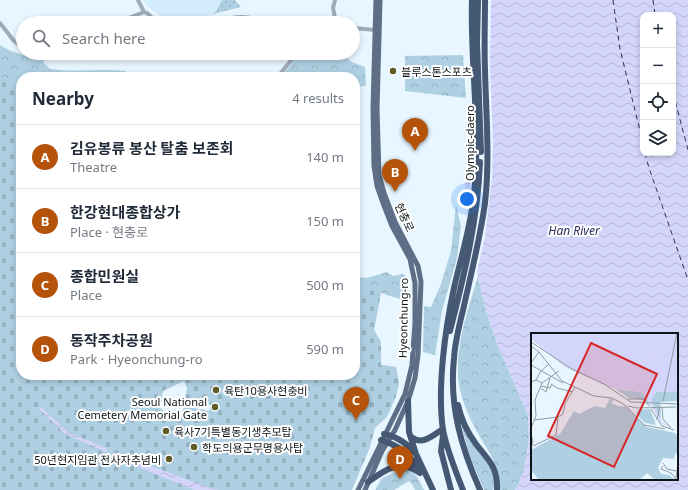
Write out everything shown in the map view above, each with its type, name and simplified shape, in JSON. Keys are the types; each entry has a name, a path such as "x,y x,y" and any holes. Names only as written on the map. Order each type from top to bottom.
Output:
{"highway":[{"path":"457,288 468,234 474,194 477,152 471,32 472,0"},
{"name":"Olympic-daero","path":"459,490 443,429 442,392 444,354 449,314 472,239 480,178 481,144 477,43 478,0"},
{"path":"480,490 468,464 462,444 457,423 453,380 454,357 479,241 486,188 488,146 485,69 485,0"},
{"path":"453,380 459,409 465,428 494,467 498,478 497,490"},
{"path":"408,401 409,432 416,454 433,490"},
{"path":"411,437 416,441 427,440 443,429"},
{"path":"443,429 441,451 451,490"},
{"path":"384,439 392,436 406,443 416,454"},
{"path":"384,439 405,452 417,465 429,490"},
{"path":"368,482 383,472 403,465 414,469 421,474"},
{"name":"Olympic-daero","path":"453,466 463,490"}],"main road":[{"name":"Hyeonchung-ro","path":"358,490 402,401 409,381 413,344 415,283 410,259 391,222 380,195 375,174 373,109 376,0"},
{"name":"현충로","path":"380,0 377,109 379,174 384,193 395,222 418,266 421,282 418,355 415,378 408,401 392,436"},
{"name":"Hyeonchung-ro","path":"365,490 382,451 384,439"}],"street":[{"path":"138,0 150,16"},
{"path":"335,0 333,8 335,16"},
{"path":"135,16 146,12"},
{"path":"0,23 16,43"},
{"path":"360,29 376,30"},
{"path":"282,72 291,60"}],"shaded area":[{"path":"143,0 222,0 217,10 213,14 207,16 160,16"}],"green space":[{"path":"222,0 235,0 241,7 213,14 217,10"},
{"path":"0,45 16,53 16,60 44,60 43,62 50,69 69,71 126,71 16,72 16,174 0,173"},
{"path":"463,55 466,98 405,91 405,56"},
{"path":"294,60 349,60 365,67 366,86 360,87 360,72 285,72"},
{"path":"0,77 9,79 16,84 16,380 360,380 360,290 381,292 374,330 381,342 381,365 396,367 399,384 395,399 387,417 375,428 370,447 352,490 0,490","holes":["184,381 187,388 185,399 211,405 209,411 184,406 180,422 160,408 163,391"]},
{"path":"456,205 461,226 457,258 442,311 435,355 423,352 424,306 431,307 441,284 451,251"},
{"path":"387,272 393,276 402,274 405,275 407,285 406,301 381,293 374,330 381,342 381,365 396,367 399,384 395,399 360,362 360,277 367,278"},
{"path":"478,276 485,307 498,346 528,415 529,440 524,470 515,490 499,490 499,474 496,466 470,417 460,390 458,362 462,332"},
{"path":"460,420 492,468 495,482 493,490 484,490 470,457"},
{"path":"403,469 414,474 424,490 415,490 409,481 394,490 375,490 382,478"}],"water":[{"name":"Han River","path":"472,0 688,0 688,490 515,490 524,470 529,440 528,415 498,346 485,307 471,245 465,189 466,177 474,144"},
{"path":"41,407 68,432 108,449 106,452 65,434 38,408"},
{"path":"114,452 212,489 220,490 194,490 112,456"}],"pier":[{"path":"470,0 491,0 490,64 493,144 492,178 485,237 476,276 469,245 466,222 471,182 472,143 475,133"}],"ferry route":[{"path":"613,0 620,49 640,131"},
{"path":"653,0 655,12"},
{"path":"676,104 688,150"},
{"path":"646,156 688,280"}],"place":[{"name":"블루스톤스포츠","path":"393,71"},
{"name":"김유봉류 봉산 탈춤 보존회","path":"415,151"},
{"name":"한강현대종합상가","path":"395,192"},
{"name":"육탄10용사현충비","path":"216,390"},
{"name":"Seoul National Cemetery Memorial Gate","path":"215,407"},
{"name":"종합민원실","path":"356,420"},
{"name":"육사7기특별동기생추모탑","path":"166,431"},
{"name":"학도의용군무명용사탑","path":"194,447"},
{"name":"50년현지임관 전사자추념비","path":"169,459"},
{"name":"동작주차공원","path":"400,479"}]}
